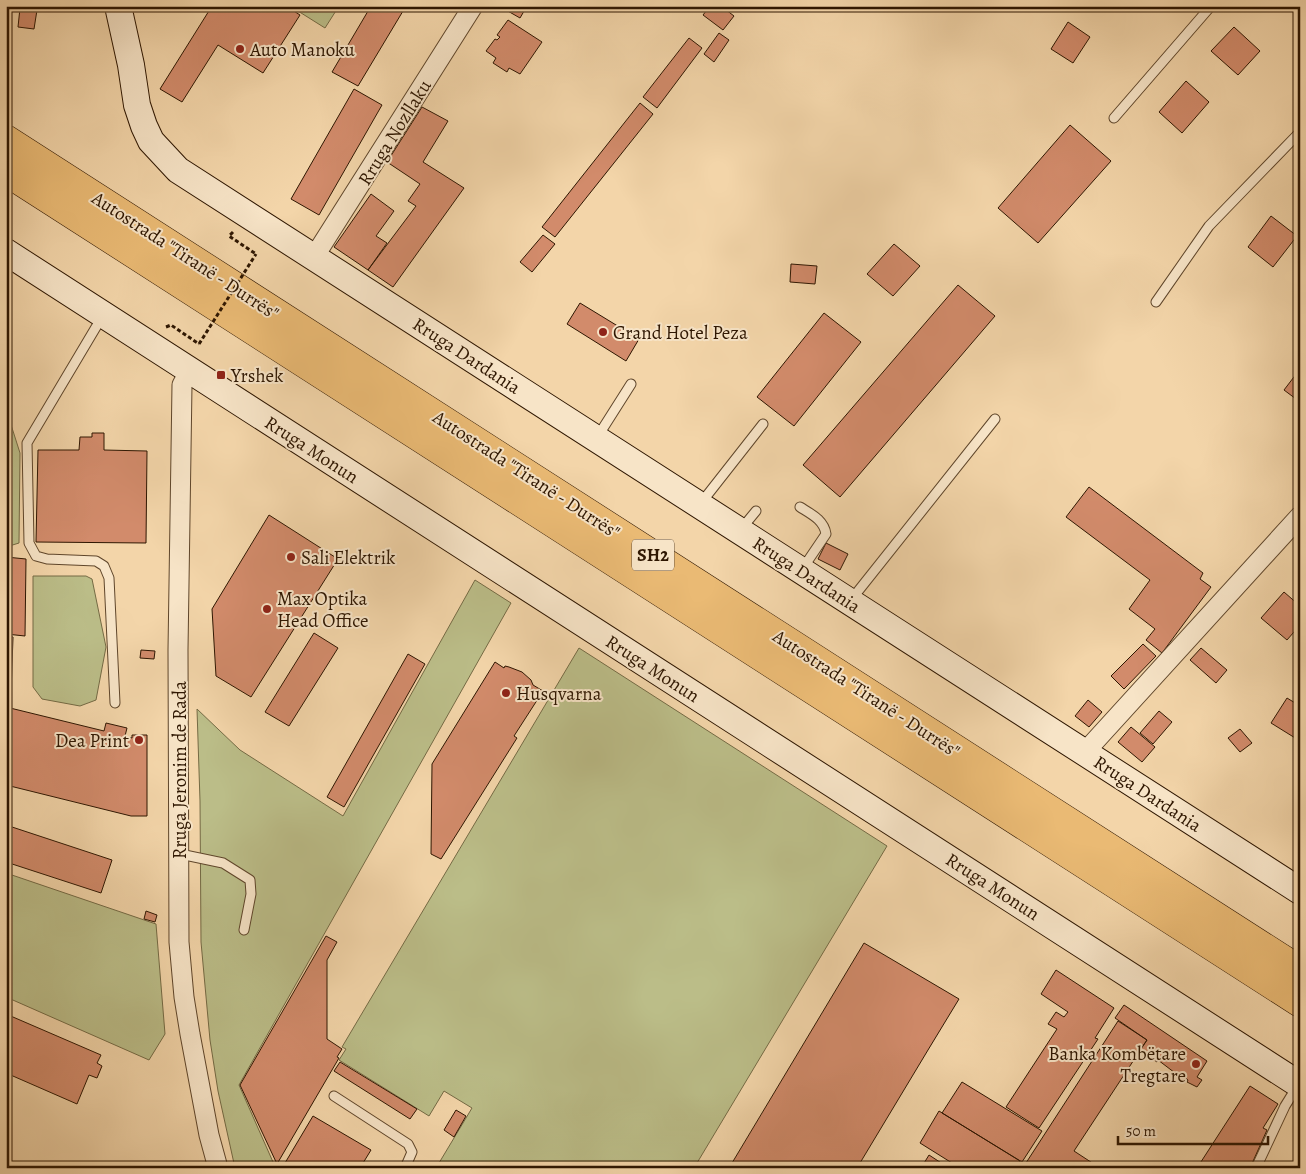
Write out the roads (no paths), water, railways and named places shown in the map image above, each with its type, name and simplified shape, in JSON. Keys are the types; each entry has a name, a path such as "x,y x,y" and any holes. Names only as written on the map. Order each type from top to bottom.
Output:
{"highway":[{"name":"Autostrada \"Tiranë - Durrës\"","path":"6,139 1300,970"},
{"name":"Autostrada \"Tiranë - Durrës\"","path":"6,172 1300,1003"}],"main road":[{"name":"Rruga Dardania","path":"118,6 131,65 137,105 152,141 178,170 700,505 748,521 801,570 1300,891"},
{"name":"Rruga Monun","path":"6,252 1299,1084"}],"street":[{"name":"Rruga Nozllaku","path":"314,257 473,6"},
{"name":"Rruga Jeronim de Rada","path":"190,370 182,385 178,650 179,942 184,997 209,1135 218,1168"},
{"path":"1085,752 1300,516"}],"lane":[{"path":"1114,118 1211,6"},
{"path":"1156,302 1209,226 1300,132"},
{"path":"104,314 27,444 29,543 36,556 48,559 96,561 104,566 109,578 115,703"},
{"path":"596,438 631,384"},
{"path":"850,601 995,418"},
{"path":"700,505 763,424"},
{"path":"800,507 820,520 826,534 801,570"},
{"path":"180,854 223,863 250,880 252,894 244,930"},
{"name":"Rruga Monun","path":"1256,1168 1285,1106 1299,1084"},
{"path":"334,1096 408,1144 412,1152 405,1168"}],"place":[{"name":"Auto Manoku","path":"240,49"},
{"name":"Grand Hotel Peza","path":"603,332"},
{"name":"Yrshek","path":"221,375"},
{"name":"Sali Elektrik","path":"291,557"},
{"name":"Max Optika Head Office","path":"267,609"},
{"name":"Husqvarna","path":"506,693"},
{"name":"Dea Print","path":"139,740"},
{"name":"Banka Kombëtare Tregtare","path":"1196,1064"}]}
